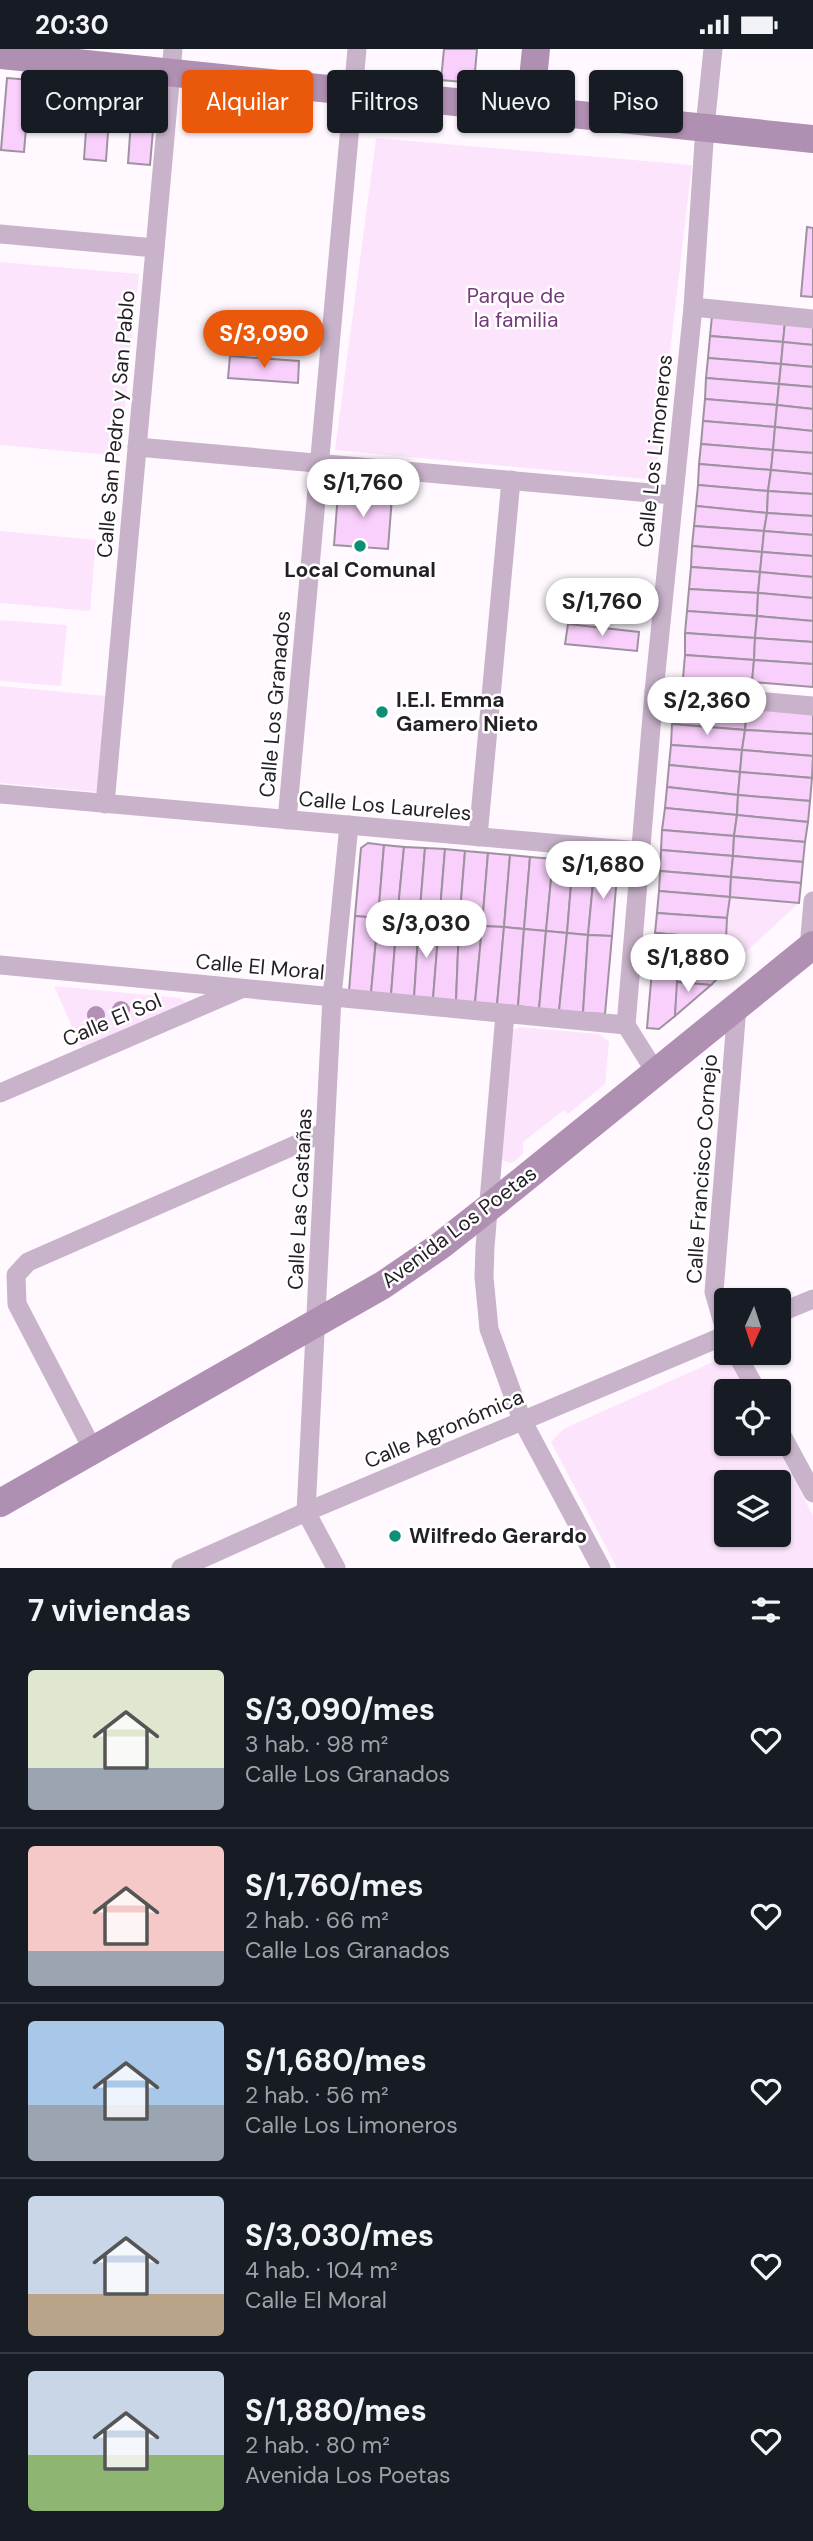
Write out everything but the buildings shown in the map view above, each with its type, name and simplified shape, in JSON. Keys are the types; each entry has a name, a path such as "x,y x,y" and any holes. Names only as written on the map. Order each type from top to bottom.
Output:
{"street":[{"name":"Calle Los Granados","path":"355,70 357,49"},
{"path":"534,70 536,49"},
{"name":"Calle Los Limoneros","path":"626,1025 654,692 693,307 713,49"},
{"path":"0,55 172,61 327,87"},
{"name":"Calle San Pedro y San Pablo","path":"105,804 172,61"},
{"path":"575,114 813,139"},
{"name":"Calle Los Granados","path":"287,820 349,133"},
{"path":"0,234 155,248"},
{"path":"693,307 813,319"},
{"path":"137,447 673,495"},
{"path":"478,837 511,480"},
{"path":"654,692 813,706"},
{"name":"Calle Los Laureles","path":"0,794 640,851"},
{"name":"Calle Las Castañas","path":"306,1511 332,997 349,825"},
{"path":"811,947 813,901"},
{"name":"Avenida Los Poetas","path":"0,1503 383,1285 440,1246 811,947"},
{"name":"Calle El Moral","path":"0,965 626,1025"},
{"name":"Calle El Sol","path":"0,1093 242,989"},
{"name":"Calle Francisco Cornejo","path":"714,1288 737,1007"},
{"path":"505,1014 487,1209 484,1277 489,1329 522,1420 601,1568"},
{"path":"626,1025 656,1073"},
{"path":"93,1450 17,1304 16,1275 28,1262 325,1132"},
{"path":"791,1308 813,1299"},
{"name":"Calle Agronómica","path":"181,1568 306,1511 714,1339"},
{"path":"791,1452 813,1493"},
{"path":"306,1511 336,1568"}],"green space":[{"name":"Parque de la familia","path":"376,138 692,165 655,480 335,450"},
{"path":"0,262 139,274 120,456 0,445"},
{"path":"0,531 96,540 90,611 0,603"},
{"path":"0,620 67,625 61,686 0,681"},
{"path":"0,686 107,696 97,792 0,783"},
{"path":"730,897 799,903 722,974"},
{"path":"54,986 180,998 187,1004 82,1049"},
{"path":"520,1027 599,1034 609,1042 605,1084 568,1114 564,1110 523,1142 523,1153 509,1163 500,1159 509,1032"},
{"path":"714,1362 714,1365 735,1365 743,1379 714,1379 714,1456 782,1456 789,1470 714,1470 714,1547 791,1547 791,1473 813,1516 813,1568 617,1568 551,1442 563,1429"}],"place":[{"name":"Local Comunal","path":"360,546"},
{"name":"I.E.I. Emma Gamero Nieto","path":"382,712"},
{"name":"Wilfredo Gerardo","path":"395,1536"}]}
